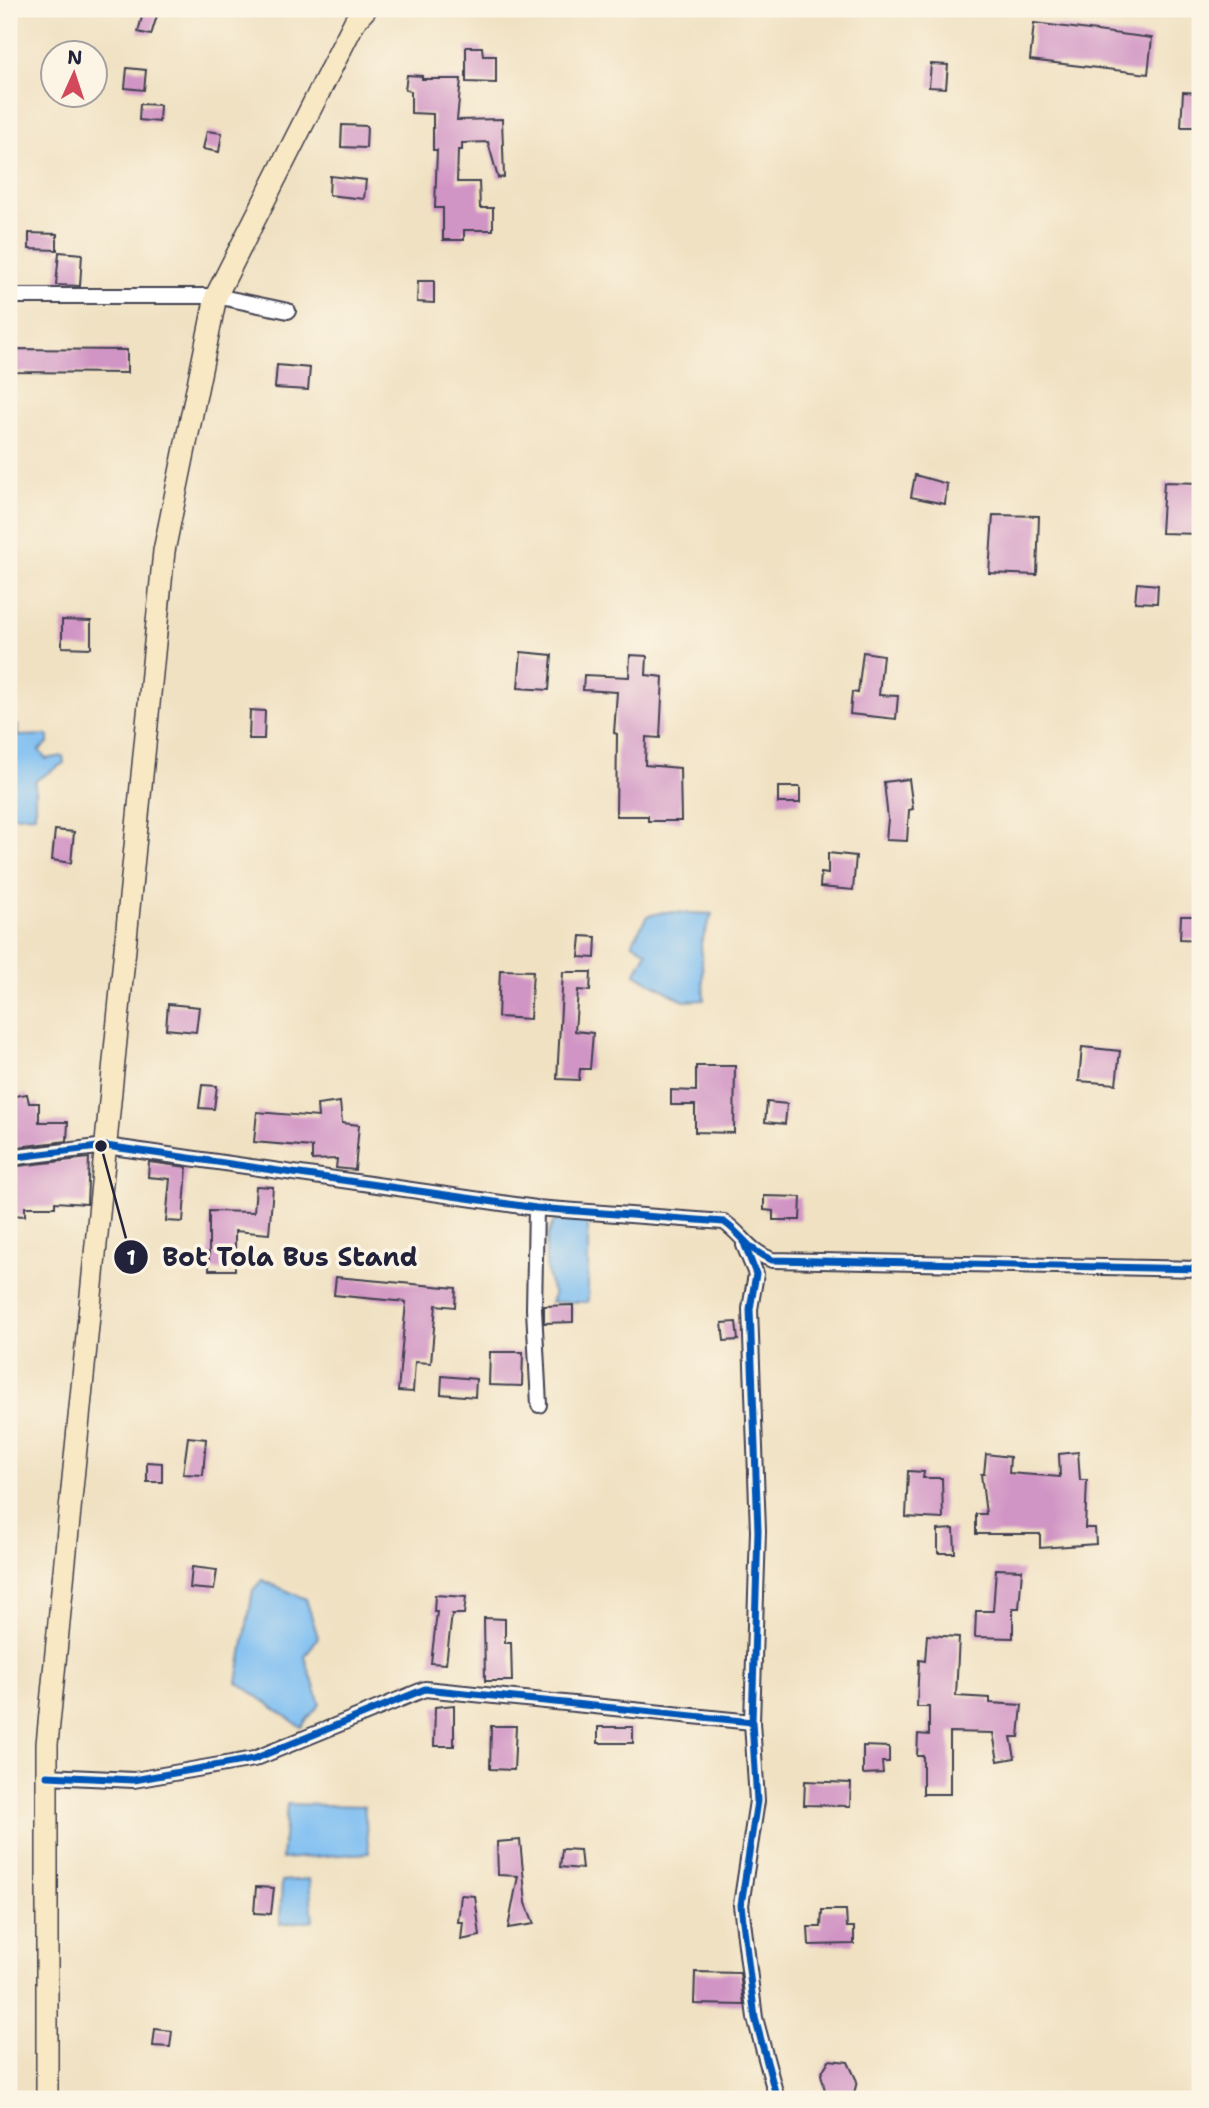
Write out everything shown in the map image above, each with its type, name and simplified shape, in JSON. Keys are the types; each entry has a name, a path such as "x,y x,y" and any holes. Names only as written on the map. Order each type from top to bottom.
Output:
{"main road":[{"path":"47,2099 47,1744 164,551 216,296 355,21 366,9"}],"street":[{"path":"9,296 216,296 288,311"},
{"path":"9,1158 106,1146 536,1208 724,1222 735,1230 755,1254 789,1262 1200,1269"},
{"path":"536,1208 534,1309 539,1405"},
{"path":"744,1243 756,1274 750,1308 758,1531 752,1722 757,1801 741,1905 755,2018 777,2099"},
{"path":"47,1776 134,1780 254,1759 425,1689 752,1722"}],"water":[{"path":"9,725 18,725 18,736 48,735 48,743 39,750 46,759 63,756 64,763 35,781 35,815 9,816"},
{"path":"664,912 712,914 701,943 704,1000 684,1001 635,974 647,952 632,943 647,916"},
{"path":"554,1221 588,1221 588,1302 551,1302 554,1295 548,1277 546,1249"},
{"path":"262,1580 306,1599 318,1637 305,1657 320,1704 301,1727 237,1682 253,1590"},
{"path":"287,1804 364,1806 369,1853 282,1859"},
{"path":"309,1879 313,1920 280,1924 282,1881"}],"building":[{"path":"144,9 159,9 151,35 138,32"},
{"path":"1034,23 1152,38 1148,74 1030,60"},
{"path":"466,47 482,47 483,56 496,56 496,83 466,82"},
{"path":"931,64 948,65 946,88 929,87"},
{"path":"127,68 146,70 144,90 125,88"},
{"path":"407,75 422,76 422,79 461,79 457,120 502,119 504,177 498,178 488,142 462,143 462,150 458,150 457,182 479,182 480,208 493,208 493,230 464,230 464,240 443,240 443,208 435,208 437,150 433,150 433,114 411,113 411,91 405,90"},
{"path":"1183,92 1200,93 1200,127 1181,127"},
{"path":"140,104 160,105 159,122 139,120"},
{"path":"342,125 367,126 366,148 341,147"},
{"path":"207,131 222,133 219,152 203,149"},
{"path":"330,176 366,180 364,199 329,195"},
{"path":"29,233 57,234 57,250 29,249"},
{"path":"59,252 82,254 80,286 56,285"},
{"path":"418,281 434,281 434,303 417,302"},
{"path":"9,349 127,350 127,373 9,372"},
{"path":"277,365 310,368 308,390 275,388"},
{"path":"915,475 947,484 945,504 911,497"},
{"path":"1164,482 1200,483 1200,534 1161,533"},
{"path":"993,515 1039,516 1037,575 989,573"},
{"path":"1137,583 1158,585 1157,603 1135,602"},
{"path":"62,620 91,621 91,648 62,647"},
{"path":"521,652 552,655 549,690 518,688"},
{"path":"863,652 883,655 879,695 898,696 896,719 850,714 852,692 858,693"},
{"path":"630,655 647,656 646,675 663,677 660,738 646,737 645,765 680,768 681,821 648,821 648,816 616,816 617,734 614,733 617,692 583,690 584,675 629,677"},
{"path":"250,710 265,711 264,739 249,739"},
{"path":"909,779 913,809 909,810 907,841 886,840 888,819 884,782"},
{"path":"778,787 800,787 800,803 778,803"},
{"path":"55,830 74,832 71,863 52,860"},
{"path":"828,853 856,856 853,890 820,887 821,873 828,874"},
{"path":"1181,916 1200,916 1200,940 1180,939"},
{"path":"581,936 596,937 595,958 579,957"},
{"path":"500,970 533,971 530,1019 498,1017"},
{"path":"563,972 591,972 590,991 578,990 575,1031 593,1033 590,1069 580,1069 579,1080 557,1079"},
{"path":"168,1004 199,1007 196,1032 166,1029"},
{"path":"1082,1047 1120,1051 1116,1084 1079,1081"},
{"path":"696,1066 735,1066 734,1133 695,1132 695,1105 671,1105 671,1090 696,1091"},
{"path":"202,1085 217,1086 214,1109 199,1108"},
{"path":"27,1094 29,1103 39,1103 39,1122 68,1122 67,1141 9,1148 9,1097"},
{"path":"340,1102 342,1123 359,1125 355,1170 336,1168 337,1159 312,1160 312,1147 254,1142 257,1112 318,1117 317,1105"},
{"path":"767,1102 787,1104 785,1124 765,1122"},
{"path":"89,1158 87,1204 55,1202 55,1207 25,1207 25,1216 9,1215 9,1167"},
{"path":"149,1162 187,1167 183,1222 166,1221 170,1179 148,1177"},
{"path":"256,1186 273,1187 269,1234 235,1231 235,1270 209,1270 209,1211 254,1212"},
{"path":"764,1196 801,1197 800,1220 773,1220 773,1211 764,1210"},
{"path":"336,1277 456,1288 455,1307 436,1305 431,1363 415,1362 413,1392 398,1391 406,1302 334,1295"},
{"path":"573,1305 573,1322 544,1323 544,1306"},
{"path":"736,1322 738,1340 724,1341 722,1323"},
{"path":"490,1352 523,1352 522,1386 489,1385"},
{"path":"442,1376 476,1379 475,1397 441,1394"},
{"path":"188,1437 206,1439 203,1475 183,1474"},
{"path":"1078,1452 1080,1480 1087,1480 1085,1528 1095,1528 1096,1544 1040,1548 1040,1534 976,1534 976,1514 986,1514 981,1474 984,1474 986,1454 1010,1457 1009,1473 1060,1477 1059,1454"},
{"path":"147,1462 162,1463 162,1482 147,1482"},
{"path":"908,1471 924,1472 923,1478 942,1478 943,1519 906,1517"},
{"path":"954,1529 955,1553 938,1553 938,1530"},
{"path":"192,1567 217,1570 214,1590 190,1588"},
{"path":"996,1569 1022,1570 1019,1608 1013,1608 1013,1638 975,1637 976,1611 993,1611"},
{"path":"435,1595 466,1597 464,1614 452,1614 446,1664 431,1663 437,1612 434,1612"},
{"path":"484,1618 505,1619 505,1643 511,1643 512,1681 485,1681"},
{"path":"927,1635 959,1637 956,1696 990,1698 990,1703 1022,1705 1019,1737 1011,1737 1015,1758 998,1761 993,1733 950,1732 950,1794 923,1794 923,1756 917,1756 918,1734 929,1735 929,1707 917,1707 919,1660 925,1661"},
{"path":"454,1705 454,1746 434,1746 435,1707"},
{"path":"491,1726 516,1726 514,1770 490,1769"},
{"path":"598,1727 633,1727 633,1743 598,1743"},
{"path":"863,1746 889,1747 889,1762 882,1762 883,1773 863,1774"},
{"path":"805,1781 851,1783 850,1806 804,1805"},
{"path":"520,1840 526,1903 534,1924 508,1928 518,1876 498,1875 497,1842"},
{"path":"562,1849 580,1850 582,1869 560,1867"},
{"path":"256,1887 274,1888 271,1914 254,1913"},
{"path":"461,1895 475,1896 480,1936 461,1940 463,1922 458,1922"},
{"path":"822,1910 846,1910 847,1927 854,1927 854,1944 809,1945 808,1927 821,1927"},
{"path":"695,1972 740,1973 744,2005 694,2004"},
{"path":"155,2029 172,2031 170,2047 153,2046"},
{"path":"829,2060 848,2062 857,2081 853,2098 827,2099 821,2074"}],"cycle path":[{"path":"9,1158 106,1146 536,1208 724,1222 757,1252 772,1260 1200,1269"},
{"path":"744,1243 756,1274 750,1309 758,1531 752,1722 757,1801 741,1905 755,2018 777,2099"},
{"path":"47,1776 134,1780 254,1759 425,1689 752,1722"}],"place":[{"name":"Bot Tola Bus Stand","path":"101,1146"}]}
